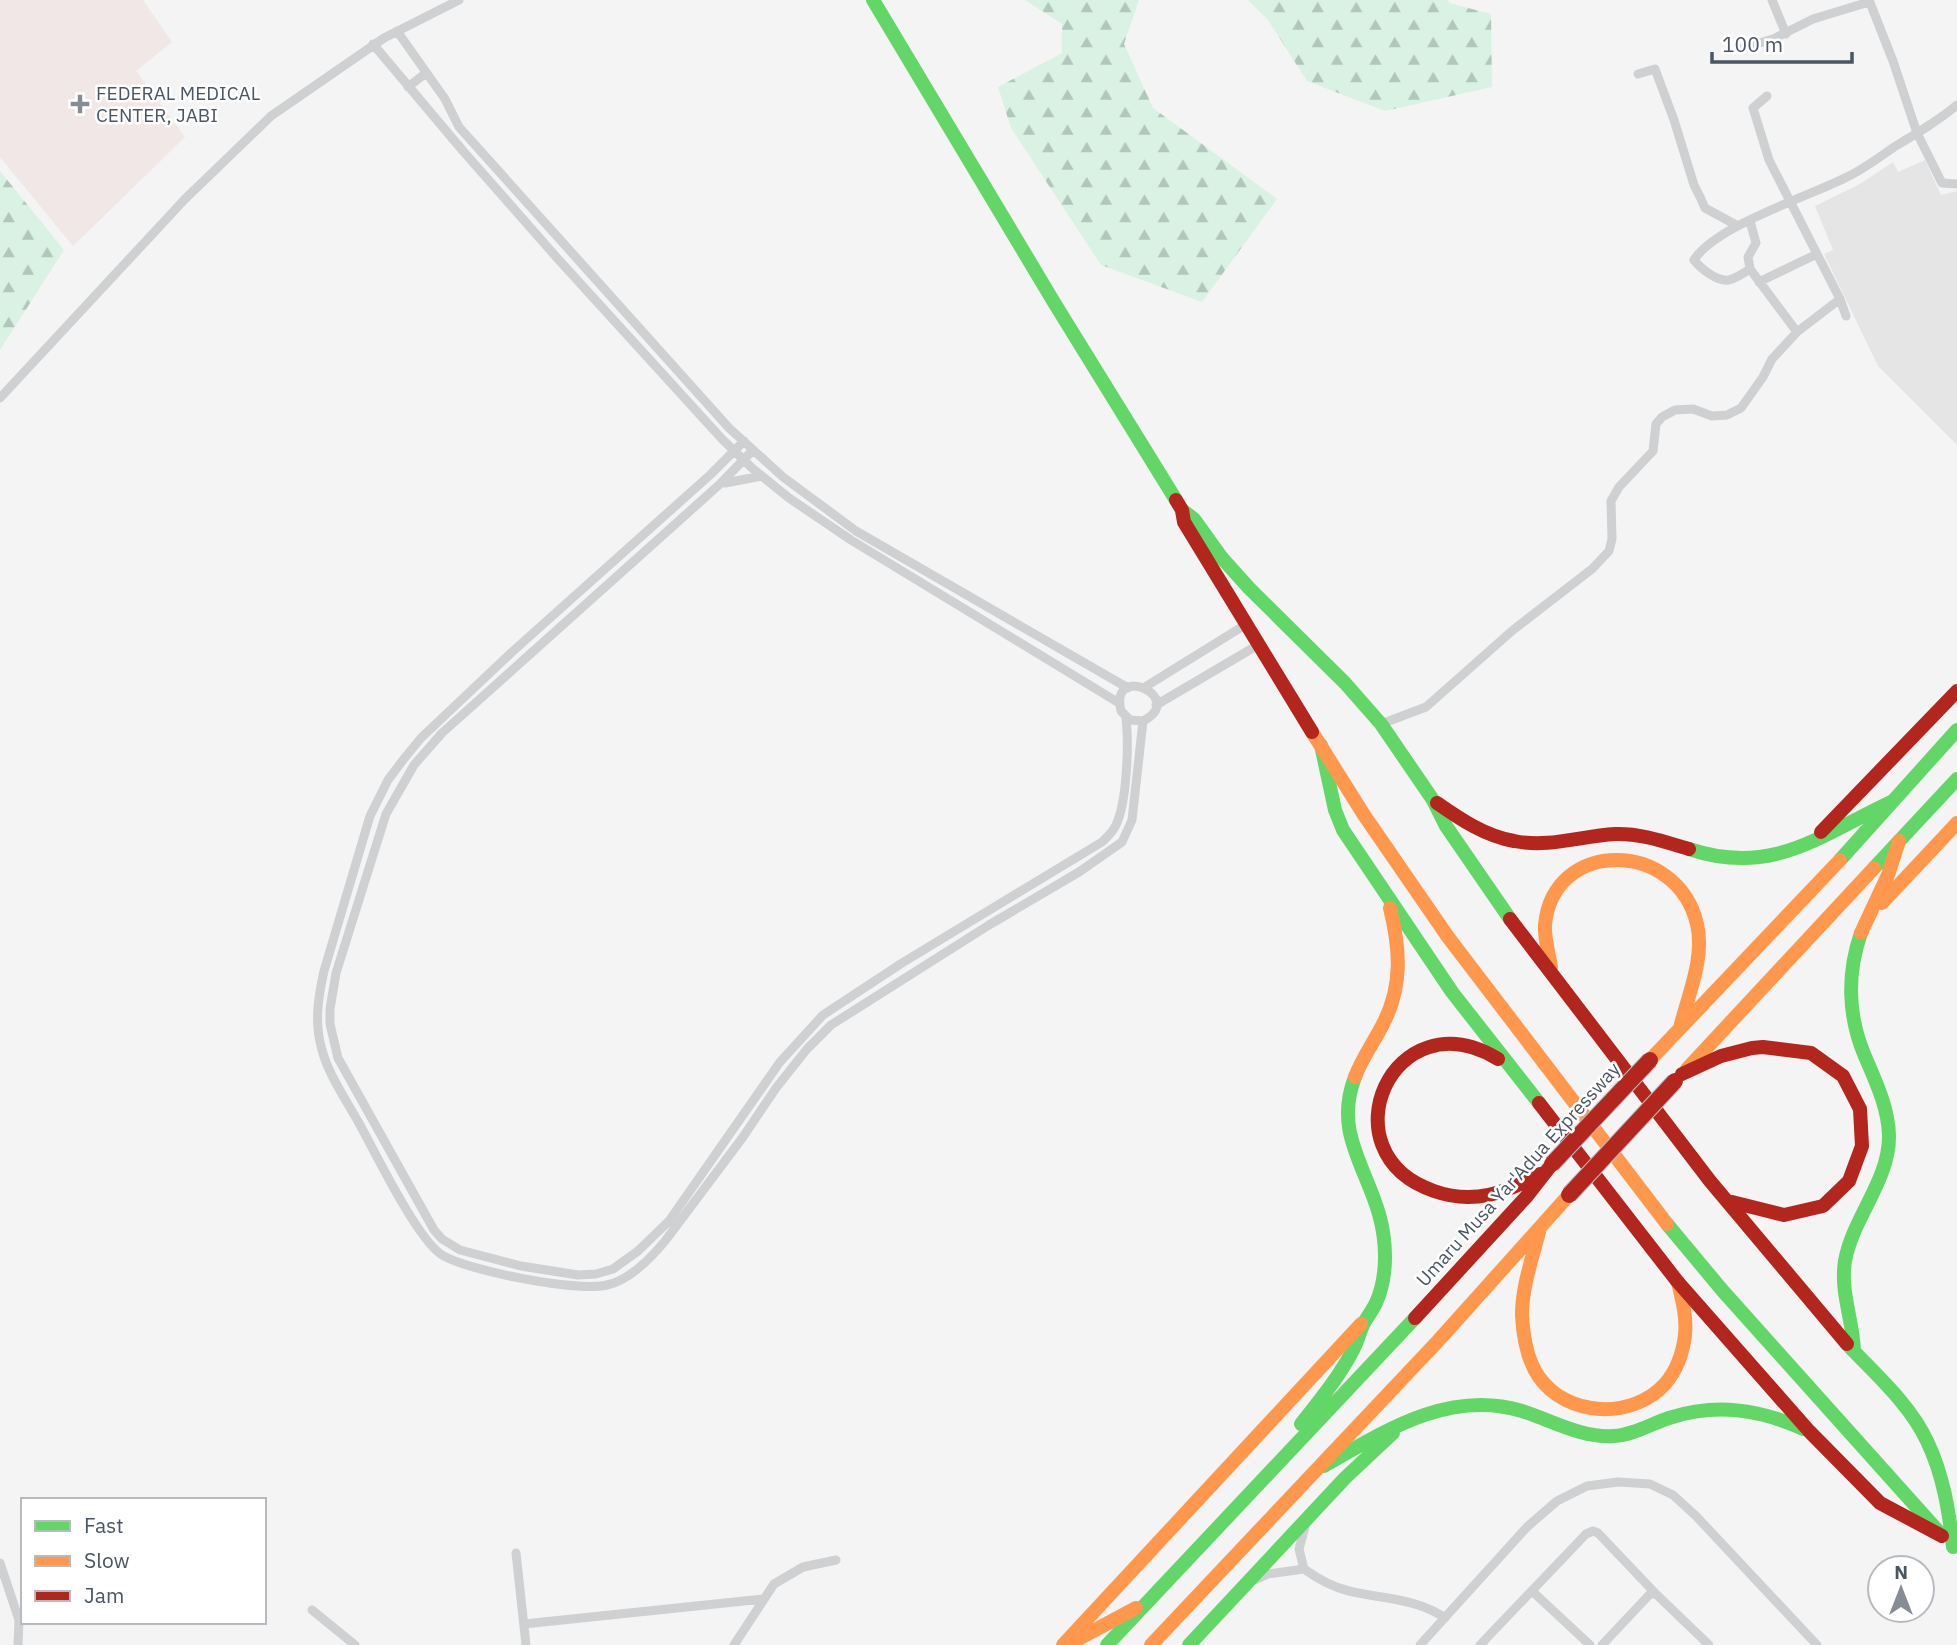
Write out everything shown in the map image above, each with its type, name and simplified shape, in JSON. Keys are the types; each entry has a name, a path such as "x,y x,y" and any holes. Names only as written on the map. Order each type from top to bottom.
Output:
{"main road":[{"path":"873,0 1042,283 1182,510 1194,519 1222,558 1249,588 1345,683 1381,724 1433,800 1446,826 1494,898 1710,1181 1832,1328 1915,1421 1926,1439 1945,1497 1951,1545"},
{"path":"1182,510 1184,522 1245,625 1364,815 1448,937 1644,1197 1722,1290 1951,1545"},
{"path":"1799,847 1830,825 1957,691"},
{"name":"Umaru Musa Yar'Adua Expressway","path":"1107,1645 1494,1232 1547,1169 1957,730"},
{"path":"1321,745 1335,810 1343,830 1452,992 1506,1064 1677,1281 1809,1432 1880,1503 1951,1545"},
{"path":"1151,1645 1957,779"},
{"path":"1433,800 1474,829 1524,844 1630,835 1648,837 1712,858 1743,861 1780,854 1820,840 1864,814 1893,801"},
{"path":"1874,909 1887,899 1956,825"},
{"path":"1854,1351 1854,1338 1845,1298 1846,1262 1858,1218 1883,1168 1889,1137 1884,1103 1858,1039 1851,1009 1852,977 1855,955 1864,928 1893,868 1899,841"},
{"path":"1553,976 1544,929 1550,900 1558,888 1580,869 1602,860 1632,859 1646,863 1679,887 1687,897 1697,923 1697,959 1679,1030"},
{"path":"1065,1645 1365,1320 1374,1306 1385,1265 1384,1238 1376,1205 1352,1151 1348,1136 1347,1106 1355,1074 1389,1011 1398,981 1398,941 1387,896"},
{"path":"1506,1064 1488,1052 1457,1042 1426,1047 1409,1056 1385,1082 1380,1096 1377,1114 1381,1140 1390,1161 1414,1183 1452,1196 1473,1198 1494,1195 1512,1189 1547,1169"},
{"path":"1679,1077 1729,1053 1765,1046 1780,1047 1827,1062 1848,1083 1857,1099 1863,1130 1862,1149 1852,1178 1838,1194 1813,1209 1782,1216 1749,1210 1729,1201"},
{"path":"1540,1230 1525,1282 1522,1325 1539,1377 1555,1394 1571,1403 1589,1409 1623,1408 1640,1402 1663,1386 1677,1366 1685,1338 1684,1314 1677,1281"},
{"path":"1284,1456 1294,1432 1324,1395 1353,1352 1365,1320"},
{"path":"1312,1473 1395,1425 1432,1411 1476,1405 1498,1405 1580,1434 1614,1436 1632,1433 1699,1410 1738,1408 1779,1418 1809,1432"},
{"path":"1189,1645 1345,1478 1391,1435 1432,1411"},
{"path":"1065,1645 1147,1601"},
{"path":"1161,1645 1175,1618"}],"street":[{"path":"0,398 178,205 271,116 373,44 459,0"},
{"path":"1772,0 1786,34"},
{"path":"1743,48 1786,34 1792,28 1813,19 1869,1 1917,133 1942,183 1957,184"},
{"path":"397,31 445,99 459,127 688,383 783,477 856,531 1128,688"},
{"path":"373,44 558,259 744,461 789,498 851,540 1119,702"},
{"path":"1637,74 1655,69 1674,120 1693,185 1705,208 1738,226"},
{"path":"408,87 426,73"},
{"path":"1767,96 1753,108 1769,160 1840,299 1846,316"},
{"path":"430,113 445,99"},
{"path":"1750,270 1730,280 1723,280 1706,271 1694,260 1707,246 1738,226 1791,200 1850,176 1957,105"},
{"path":"1750,221 1756,243 1748,257 1750,270 1797,332"},
{"path":"1759,282 1817,254"},
{"path":"1381,724 1426,707 1513,630 1592,569 1609,551 1612,538 1611,501 1619,487 1653,451 1656,424 1662,417 1675,410 1693,410 1712,416 1727,415 1741,408 1772,359 1797,332 1840,299"},
{"path":"718,467 724,454 722,439"},
{"path":"744,441 421,738 388,780 370,816 318,998 318,1034 328,1066 405,1206 440,1254 475,1268 518,1278 579,1286 609,1285 634,1271 666,1241 776,1088 818,1036 839,1018 1079,872 1122,842 1130,828 1143,721"},
{"path":"754,450 720,484 452,724 414,765 386,814 332,995 330,1024 338,1058 416,1199 442,1240 460,1250 492,1260 578,1275 606,1273 625,1261 669,1221 796,1042 832,1008 983,912 1102,842 1115,828 1127,755 1126,718"},
{"path":"720,484 740,478 762,476"},
{"path":"1245,625 1145,687 1128,688 1119,702 1121,711 1126,718 1134,722 1143,721 1150,717 1156,705 1258,645"},
{"path":"1017,640 1023,629"},
{"path":"1145,687 1154,696 1156,705"},
{"path":"1072,860 1079,872"},
{"path":"983,912 989,925"},
{"path":"902,963 908,975"},
{"path":"625,1261 634,1271"},
{"path":"1420,1645 1527,1527 1557,1501 1587,1486 1618,1482 1650,1484 1673,1495 1817,1645"},
{"path":"1304,1569 1299,1549 1309,1516"},
{"path":"1480,1645 1586,1534 1593,1531 1709,1645"},
{"path":"516,1553 526,1645"},
{"path":"734,1645 774,1584 803,1567 836,1560"},
{"path":"0,1563 19,1620 18,1645"},
{"path":"1247,1583 1268,1574 1304,1569 1325,1583 1345,1590 1423,1606 1445,1618"},
{"path":"1532,1591 1590,1645"},
{"path":"1602,1645 1644,1598 1656,1594"},
{"path":"524,1624 763,1599"},
{"path":"312,1610 355,1645"}],"shaded area":[{"name":"FEDERAL MEDICAL CENTER, JABI","path":"0,0 143,0 172,42 136,71 185,137 73,246 0,157"},
{"path":"1925,160 1941,195 1957,191 1957,445 1878,366 1824,254 1833,250 1815,206 1860,184 1893,162 1898,172"}],"green space":[{"path":"1025,0 1139,0 1124,44 1153,108 1277,199 1202,302 1101,265 1011,128 998,87 1062,53 1062,24"},
{"path":"1248,0 1448,0 1449,3 1491,14 1492,87 1385,111 1307,81 1268,20"},
{"path":"0,171 64,250 0,350"}],"traffic: fast":[{"path":"873,0 1176,500"},
{"path":"1182,510 1194,519 1222,558 1249,588 1345,683 1381,724 1510,919"},
{"path":"1840,860 1957,730"},
{"path":"1321,745 1335,810 1343,830 1452,992 1539,1103"},
{"path":"1874,868 1957,779"},
{"path":"1689,849 1719,856 1746,858 1771,855 1819,839 1893,801"},
{"path":"1854,1351 1845,1295 1845,1261 1855,1229 1884,1167 1889,1135 1884,1103 1864,1054 1852,1009 1853,963 1861,933"},
{"path":"1301,1424 1348,1360 1363,1324 1376,1303 1383,1282 1385,1247 1382,1225 1350,1131 1349,1096 1355,1077"},
{"path":"1667,1224 1722,1290 1938,1531"},
{"path":"1107,1645 1415,1318"},
{"path":"1847,1344 1880,1378 1920,1427 1937,1466 1950,1520 1953,1547"},
{"path":"1324,1466 1394,1427 1418,1417 1469,1405 1522,1411 1579,1432 1602,1436 1628,1434 1686,1413 1720,1410 1754,1413 1803,1429"},
{"path":"1189,1645 1345,1478 1393,1433"}],"traffic: slow":[{"path":"1312,732 1364,815 1448,937 1667,1224"},
{"path":"1882,903 1957,823"},
{"path":"1861,933 1888,875 1899,841"},
{"path":"1551,967 1545,925 1553,896 1569,876 1591,864 1616,860 1642,864 1666,876 1685,896 1697,924 1697,963 1680,1028"},
{"path":"1650,1060 1840,860"},
{"path":"1687,1069 1874,868"},
{"path":"1355,1077 1383,1024 1397,981 1396,938 1390,908"},
{"path":"1151,1645 1438,1341 1569,1195"},
{"path":"1539,1232 1522,1305 1526,1347 1539,1377 1551,1390 1582,1406 1600,1409 1635,1404 1651,1396 1669,1379 1679,1361 1685,1335 1685,1315 1678,1282"},
{"path":"1063,1645 1361,1324"},
{"path":"1069,1644 1136,1608"}],"traffic: jam":[{"path":"1176,500 1182,510 1184,522 1312,732"},
{"path":"1821,832 1957,691"},
{"path":"1437,803 1464,821 1503,839 1540,843 1624,834 1652,838 1689,849"},
{"path":"1510,919 1710,1181 1847,1344"},
{"path":"1498,1059 1461,1045 1428,1047 1402,1063 1385,1087 1378,1116 1382,1145 1401,1172 1434,1191 1448,1195 1489,1195 1515,1187 1540,1174"},
{"path":"1682,1074 1721,1056 1752,1048 1811,1053 1843,1076 1860,1109 1862,1146 1849,1181 1823,1206 1784,1215 1732,1202"},
{"path":"1552,1164 1650,1060"},
{"path":"1569,1195 1675,1081"},
{"path":"1539,1103 1677,1281 1809,1431 1880,1503 1942,1536"},
{"path":"1415,1318 1527,1196 1552,1164"}],"place":[{"name":"FEDERAL MEDICAL CENTER, JABI","path":"80,104"}]}
